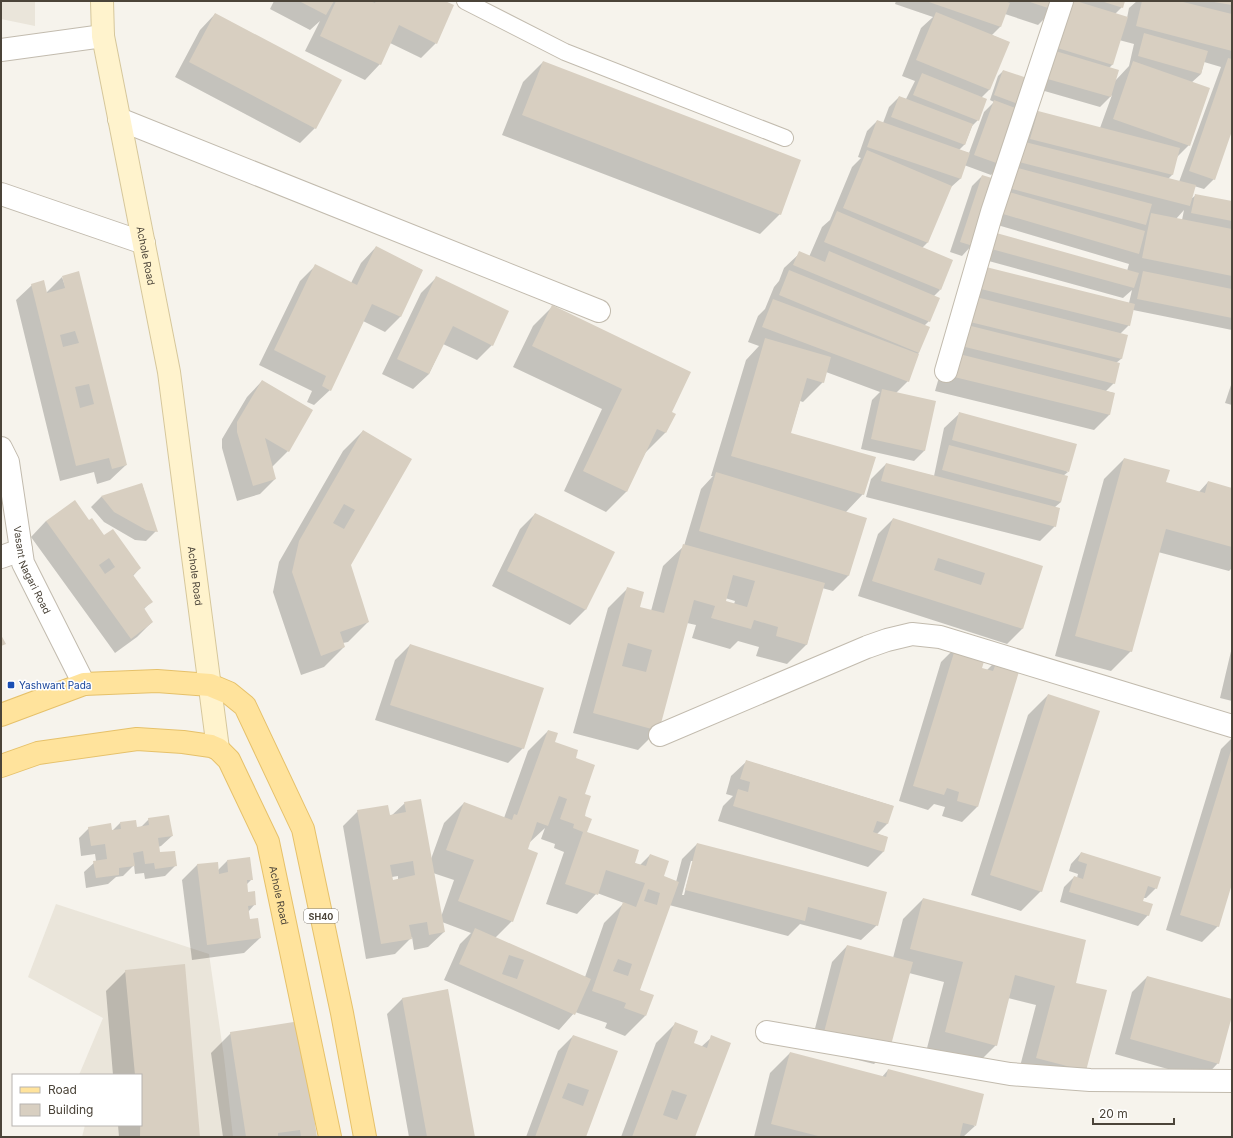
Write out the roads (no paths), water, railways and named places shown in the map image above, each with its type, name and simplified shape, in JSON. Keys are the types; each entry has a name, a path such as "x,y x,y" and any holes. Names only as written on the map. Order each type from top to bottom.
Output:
{"main road":[{"name":"SH40","path":"1,715 84,684 158,681 210,685 229,693 245,706 303,829 342,1013 365,1137"},
{"path":"1,766 38,753 137,739 183,742 218,749"},
{"name":"Achole Road","path":"218,749 229,760 268,842 330,1137"}],"street":[{"name":"Achole Road","path":"102,1 103,36 169,372 218,749"},
{"path":"946,371 992,212 1062,1"},
{"path":"1,50 103,36"},
{"path":"120,119 599,311"},
{"path":"1,194 144,243"},
{"name":"Vasant Nagari Road","path":"1,448 8,462 11,553 23,563 84,684"},
{"path":"660,736 867,647 912,634 940,637 1232,726"},
{"path":"767,1032 1010,1074 1090,1080 1232,1081"}],"lane":[{"path":"465,1 565,52 785,138"}],"place":[{"name":"Yashwant Pada","path":"11,685"}]}
